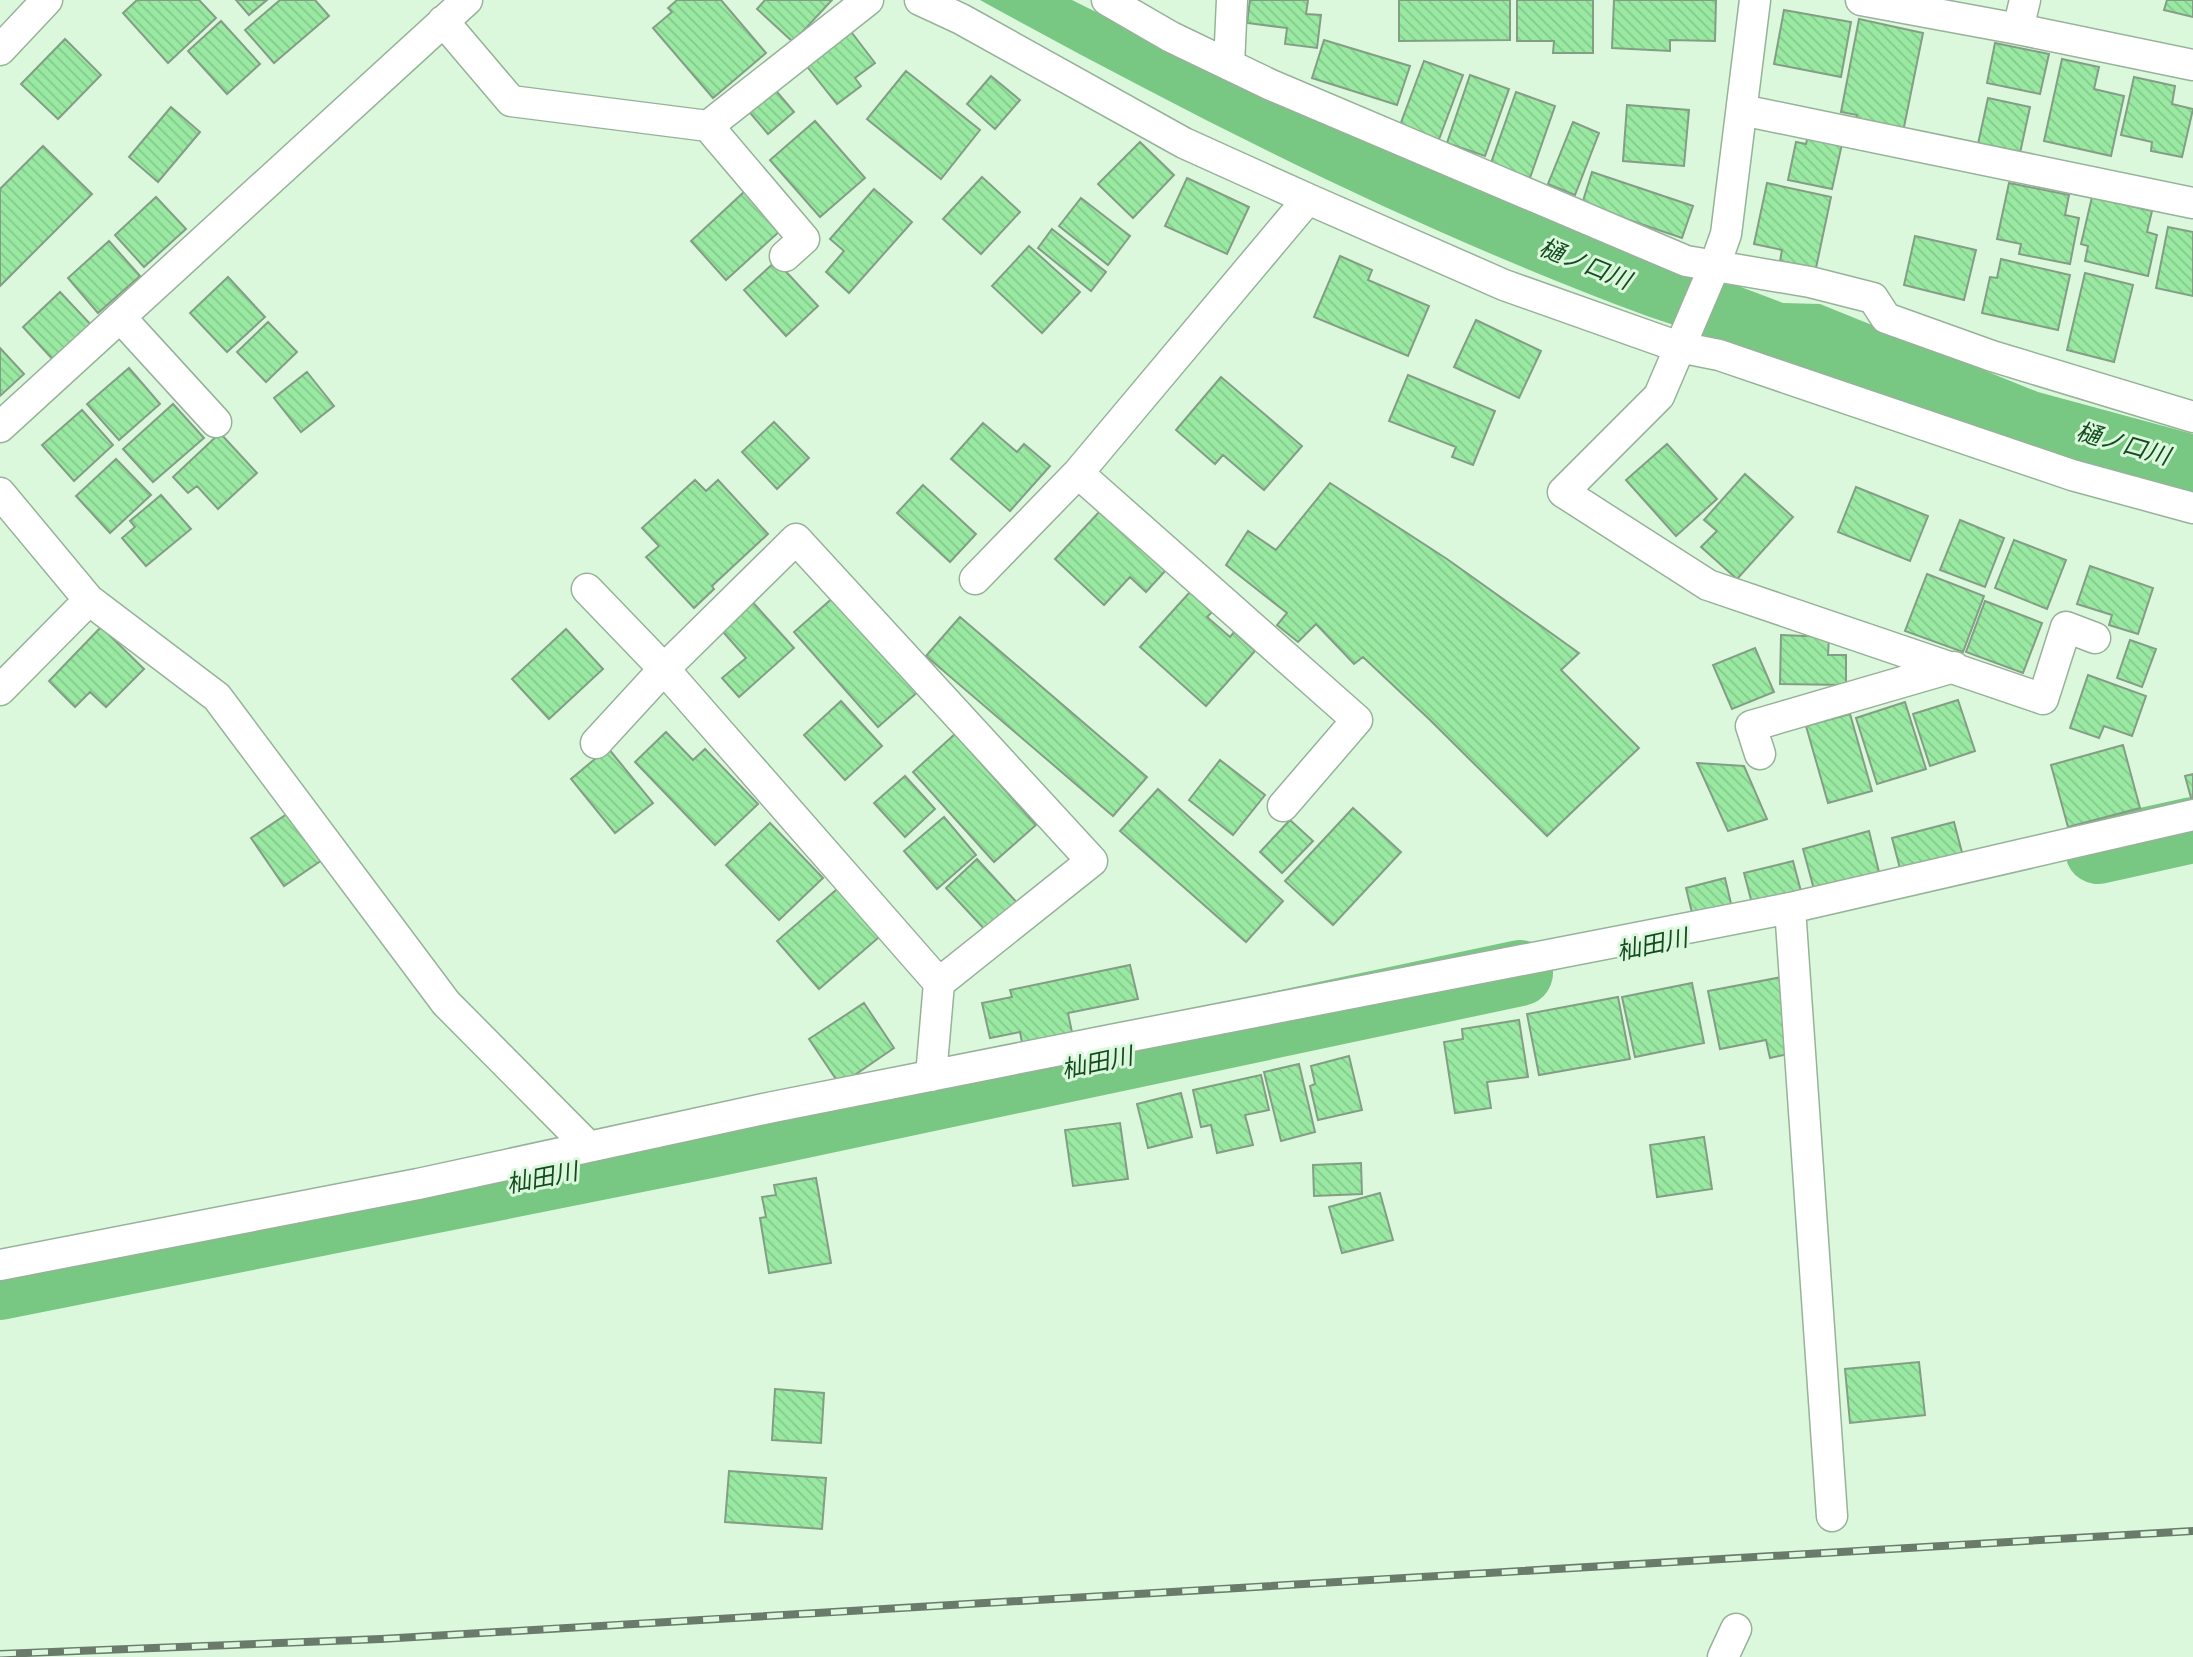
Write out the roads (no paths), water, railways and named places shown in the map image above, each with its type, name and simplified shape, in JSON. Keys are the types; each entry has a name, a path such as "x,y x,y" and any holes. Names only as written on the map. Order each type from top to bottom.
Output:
{"street":[{"path":"0,50 47,0"},
{"path":"0,428 467,0"},
{"path":"708,127 868,0"},
{"path":"920,0 961,19 1184,144 1504,285 1683,338 1719,355 2072,475 2193,508"},
{"path":"1107,0 1171,37 1229,65 1712,273 1810,282 1873,298 1886,318 1992,356 2193,417"},
{"path":"1229,65 1232,0"},
{"path":"1755,0 1726,234 1712,273 1659,396 1563,492 1708,585 2043,699 2066,627 2095,638"},
{"path":"1861,0 2193,65"},
{"path":"2018,29 2025,0"},
{"path":"443,21 511,100 708,127 804,239 785,257"},
{"path":"1742,110 2193,203"},
{"path":"975,579 1078,474 1308,199"},
{"path":"120,317 216,422"},
{"path":"1078,474 1357,720 1283,806"},
{"path":"0,493 89,600 217,697 446,1003 588,1146"},
{"path":"596,743 664,669 796,539 1092,861 940,982 931,1076"},
{"path":"587,589 664,669 940,982"},
{"path":"0,690 89,600"},
{"path":"1760,754 1751,726 1954,667"},
{"path":"0,1265 418,1184 588,1146 931,1076 1790,908 2193,815"},
{"path":"1790,908 1832,1516"},
{"path":"1723,1657 1736,1629"}],"water":[{"name":"樋ノ口川","path":"980,0 1072,0 1262,95 1567,227 1675,269 1733,284 1783,303 1820,304 2038,392 2193,434 2193,494 2114,474 1647,316 1561,283 1392,210 1308,170 1143,87"}],"waterway":[{"name":"杣田川","path":"2098,851 2193,830"},
{"name":"杣田川","path":"0,1287 710,1145 1520,973"}],"railway":[{"path":"0,1654 381,1639 2193,1531"}]}
